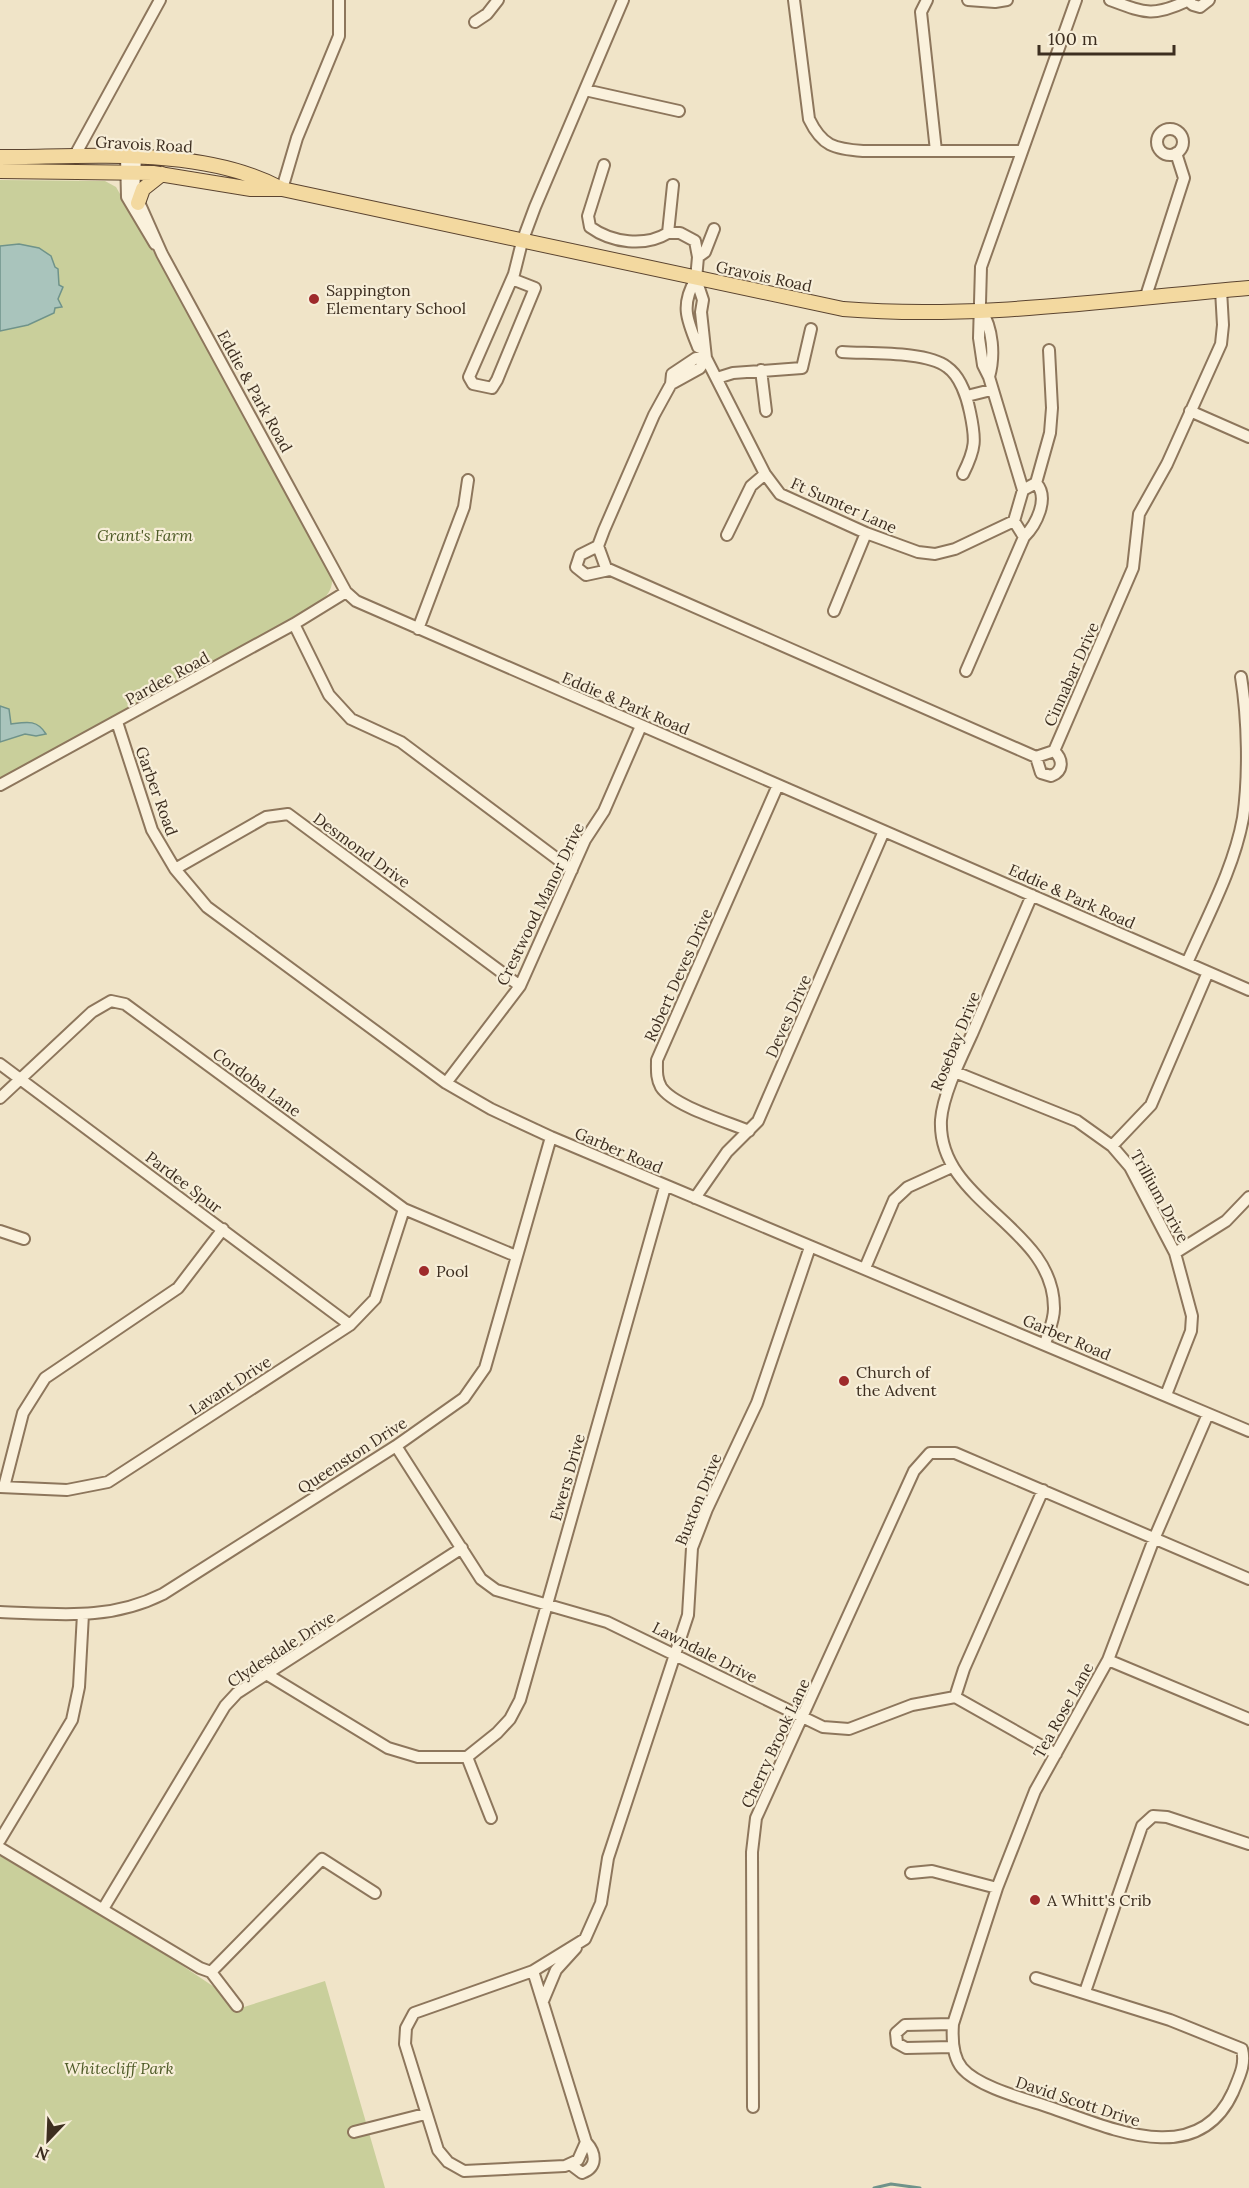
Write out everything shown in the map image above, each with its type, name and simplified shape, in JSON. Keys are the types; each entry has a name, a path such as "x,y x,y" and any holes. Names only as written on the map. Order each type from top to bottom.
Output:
{"main road":[{"name":"Gravois Road","path":"0,157 131,157 192,163 254,174 282,189"},
{"name":"Gravois Road","path":"0,171 162,174 251,189 282,189 843,309 898,312 981,310 1249,288"},
{"path":"138,203 143,189 162,174"}],"street":[{"path":"74,157 160,0"},
{"path":"282,189 297,138 339,36 339,0"},
{"path":"475,22 498,0"},
{"path":"512,279 535,288 492,388 473,384 469,376 512,279 522,242 622,0"},
{"path":"794,0 809,119 817,136 838,149 1020,151"},
{"path":"927,0 921,12 936,151"},
{"path":"968,0 995,2 1006,0"},
{"path":"1024,537 1014,521 1023,490 991,390 989,377 991,368 990,324 981,310 981,267 1020,151 1076,0"},
{"path":"1110,0 1143,12 1165,12 1187,1 1200,7 1209,0"},
{"path":"585,90 679,111"},
{"path":"1146,296 1184,178 1176,153"},
{"name":"Eddie & Park Road","path":"131,157 127,197 147,235 162,254"},
{"path":"604,165 588,216 590,227 599,233 638,243 656,240 668,232 680,233 694,241 698,257 696,279"},
{"name":"Eddie & Park Road","path":"130,173 138,203 162,254 346,592 356,601 1249,990"},
{"path":"668,232 673,185"},
{"path":"698,257 705,252 714,229"},
{"name":"Ft Sumter Lane","path":"696,279 703,300 705,354"},
{"name":"Ft Sumter Lane","path":"696,279 685,298 687,322 765,474 780,494 866,533 918,552 935,554 956,549 1014,521"},
{"name":"Cinnabar Drive","path":"1036,757 1054,751 1133,568 1139,514 1167,464 1221,344 1223,326 1221,290"},
{"path":"717,378 761,370 802,368 811,329"},
{"path":"1023,490 1036,483 1050,433 1052,408 1049,350"},
{"path":"842,352 939,362 950,368 967,396 976,439 974,451 963,474"},
{"path":"705,354 672,374 671,384 654,415 598,546 601,559 609,570 1036,757 1041,773 1051,776 1058,772 1061,765 1060,757 1054,751"},
{"path":"761,370 766,411"},
{"path":"967,396 991,390"},
{"path":"1190,411 1249,437"},
{"path":"727,535 751,486 765,474"},
{"path":"418,628 464,507 468,480"},
{"path":"966,671 1024,537 1032,529 1042,500 1041,488 1036,483"},
{"path":"834,611 866,533"},
{"path":"598,546 580,555 576,567 586,575 609,570"},
{"name":"Pardee Road","path":"0,785 294,624 346,592"},
{"path":"294,624 329,695 351,719 401,742 572,870"},
{"path":"1187,963 1230,863 1244,818 1248,722 1240,677"},
{"name":"Garber Road","path":"117,722 152,830 175,869 207,907 446,1083 491,1109 665,1187 865,1268 1249,1431"},
{"name":"Crestwood Manor Drive","path":"446,1083 520,986 585,840 604,810 640,726"},
{"name":"Robert Deves Drive","path":"749,1131 672,1098 662,1088 656,1074 657,1060 778,785"},
{"name":"Desmond Drive","path":"175,869 266,817 288,814 520,986"},
{"name":"Deves Drive","path":"695,1198 728,1152 758,1121 884,831"},
{"name":"Rosebay Drive","path":"952,1167 941,1119 955,1072 1032,895"},
{"path":"1112,1146 1151,1105 1208,972"},
{"name":"Cordoba Lane","path":"0,1098 22,1080 92,1012 111,1001 125,1004 404,1209 516,1256"},
{"name":"Pardee Spur","path":"0,1064 350,1325"},
{"name":"Trillium Drive","path":"955,1072 1077,1121 1112,1146 1130,1167 1175,1252 1192,1316 1191,1331 1166,1395"},
{"name":"Queenston Drive","path":"0,1612 82,1614 123,1611 163,1594 396,1446 464,1398 485,1368 551,1137"},
{"path":"865,1268 894,1200 908,1187 952,1167 1016,1232 1044,1265 1051,1286 1054,1310 1045,1344"},
{"name":"Ewers Drive","path":"468,1756 497,1733 510,1719 520,1700 665,1187"},
{"path":"1175,1252 1226,1221 1249,1197"},
{"name":"Lavant Drive","path":"2,1487 67,1490 108,1482 350,1325 375,1299 404,1209"},
{"path":"2,1487 23,1413 45,1378 178,1288 223,1229"},
{"path":"0,1231 24,1239"},
{"name":"Buxton Drive","path":"543,2001 556,1970 585,1939 601,1903 608,1858 688,1615 692,1548 707,1509 757,1403 810,1246"},
{"name":"Tea Rose Lane","path":"952,2042 952,2024 997,1888 1035,1791 1108,1660 1154,1539 1208,1414"},
{"name":"Lawndale Drive","path":"396,1446 488,1586 607,1622 823,1726 849,1729 912,1705 955,1697"},
{"name":"Cherry Brook Lane","path":"753,2106 752,1852 756,1818 804,1718 915,1471 930,1453 956,1453 1043,1490"},
{"path":"1056,1754 955,1697 964,1669 1043,1490 1249,1579"},
{"name":"Clydesdale Drive","path":"103,1909 225,1706 237,1693 462,1548"},
{"path":"0,1840 72,1720 79,1687 82,1614"},
{"path":"1108,1660 1249,1719"},
{"path":"268,1675 388,1748 418,1756 468,1756 490,1818"},
{"path":"1036,1978 1085,1992 1142,1826 1153,1816 1167,1817 1249,1845"},
{"path":"0,1848 200,1968 211,1972 237,2006"},
{"path":"211,1972 322,1859 375,1893"},
{"path":"911,1873 932,1871 997,1888"},
{"path":"533,1971 586,2142 578,2160 570,2164 464,2170 448,2162 438,2150 405,2044 406,2028 414,2013 533,1971 585,1939"},
{"name":"David Scott Drive","path":"952,2042 962,2068 993,2088 1139,2137 1154,2139 1194,2131 1213,2120 1226,2107 1240,2075 1244,2058 1242,2049 1170,2020 1085,1992"},
{"path":"952,2024 905,2025 896,2033 897,2043 906,2048 952,2042"},
{"path":"354,2132 425,2114"}],"green space":[{"name":"Grant's Farm","path":"0,180 105,181 116,187 221,370 332,577 332,586 318,604 0,781"},
{"name":"Whitecliff Park","path":"0,1856 168,1956 244,2007 325,1981 385,2188 0,2188"}],"water":[{"path":"19,244 39,248 51,256 58,269 59,285 63,287 58,299 62,307 55,308 54,313 28,325 0,331 0,246"},
{"path":"0,706 9,709 11,724 26,722 35,724 46,734 36,736 25,734 0,742"}],"waterway":[{"path":"874,2188 891,2184 920,2188"}],"place":[{"name":"Sappington Elementary School","path":"314,299"},
{"name":"Pool","path":"424,1271"},
{"name":"Church of the Advent","path":"844,1381"},
{"name":"A Whitt's Crib","path":"1035,1900"}]}
